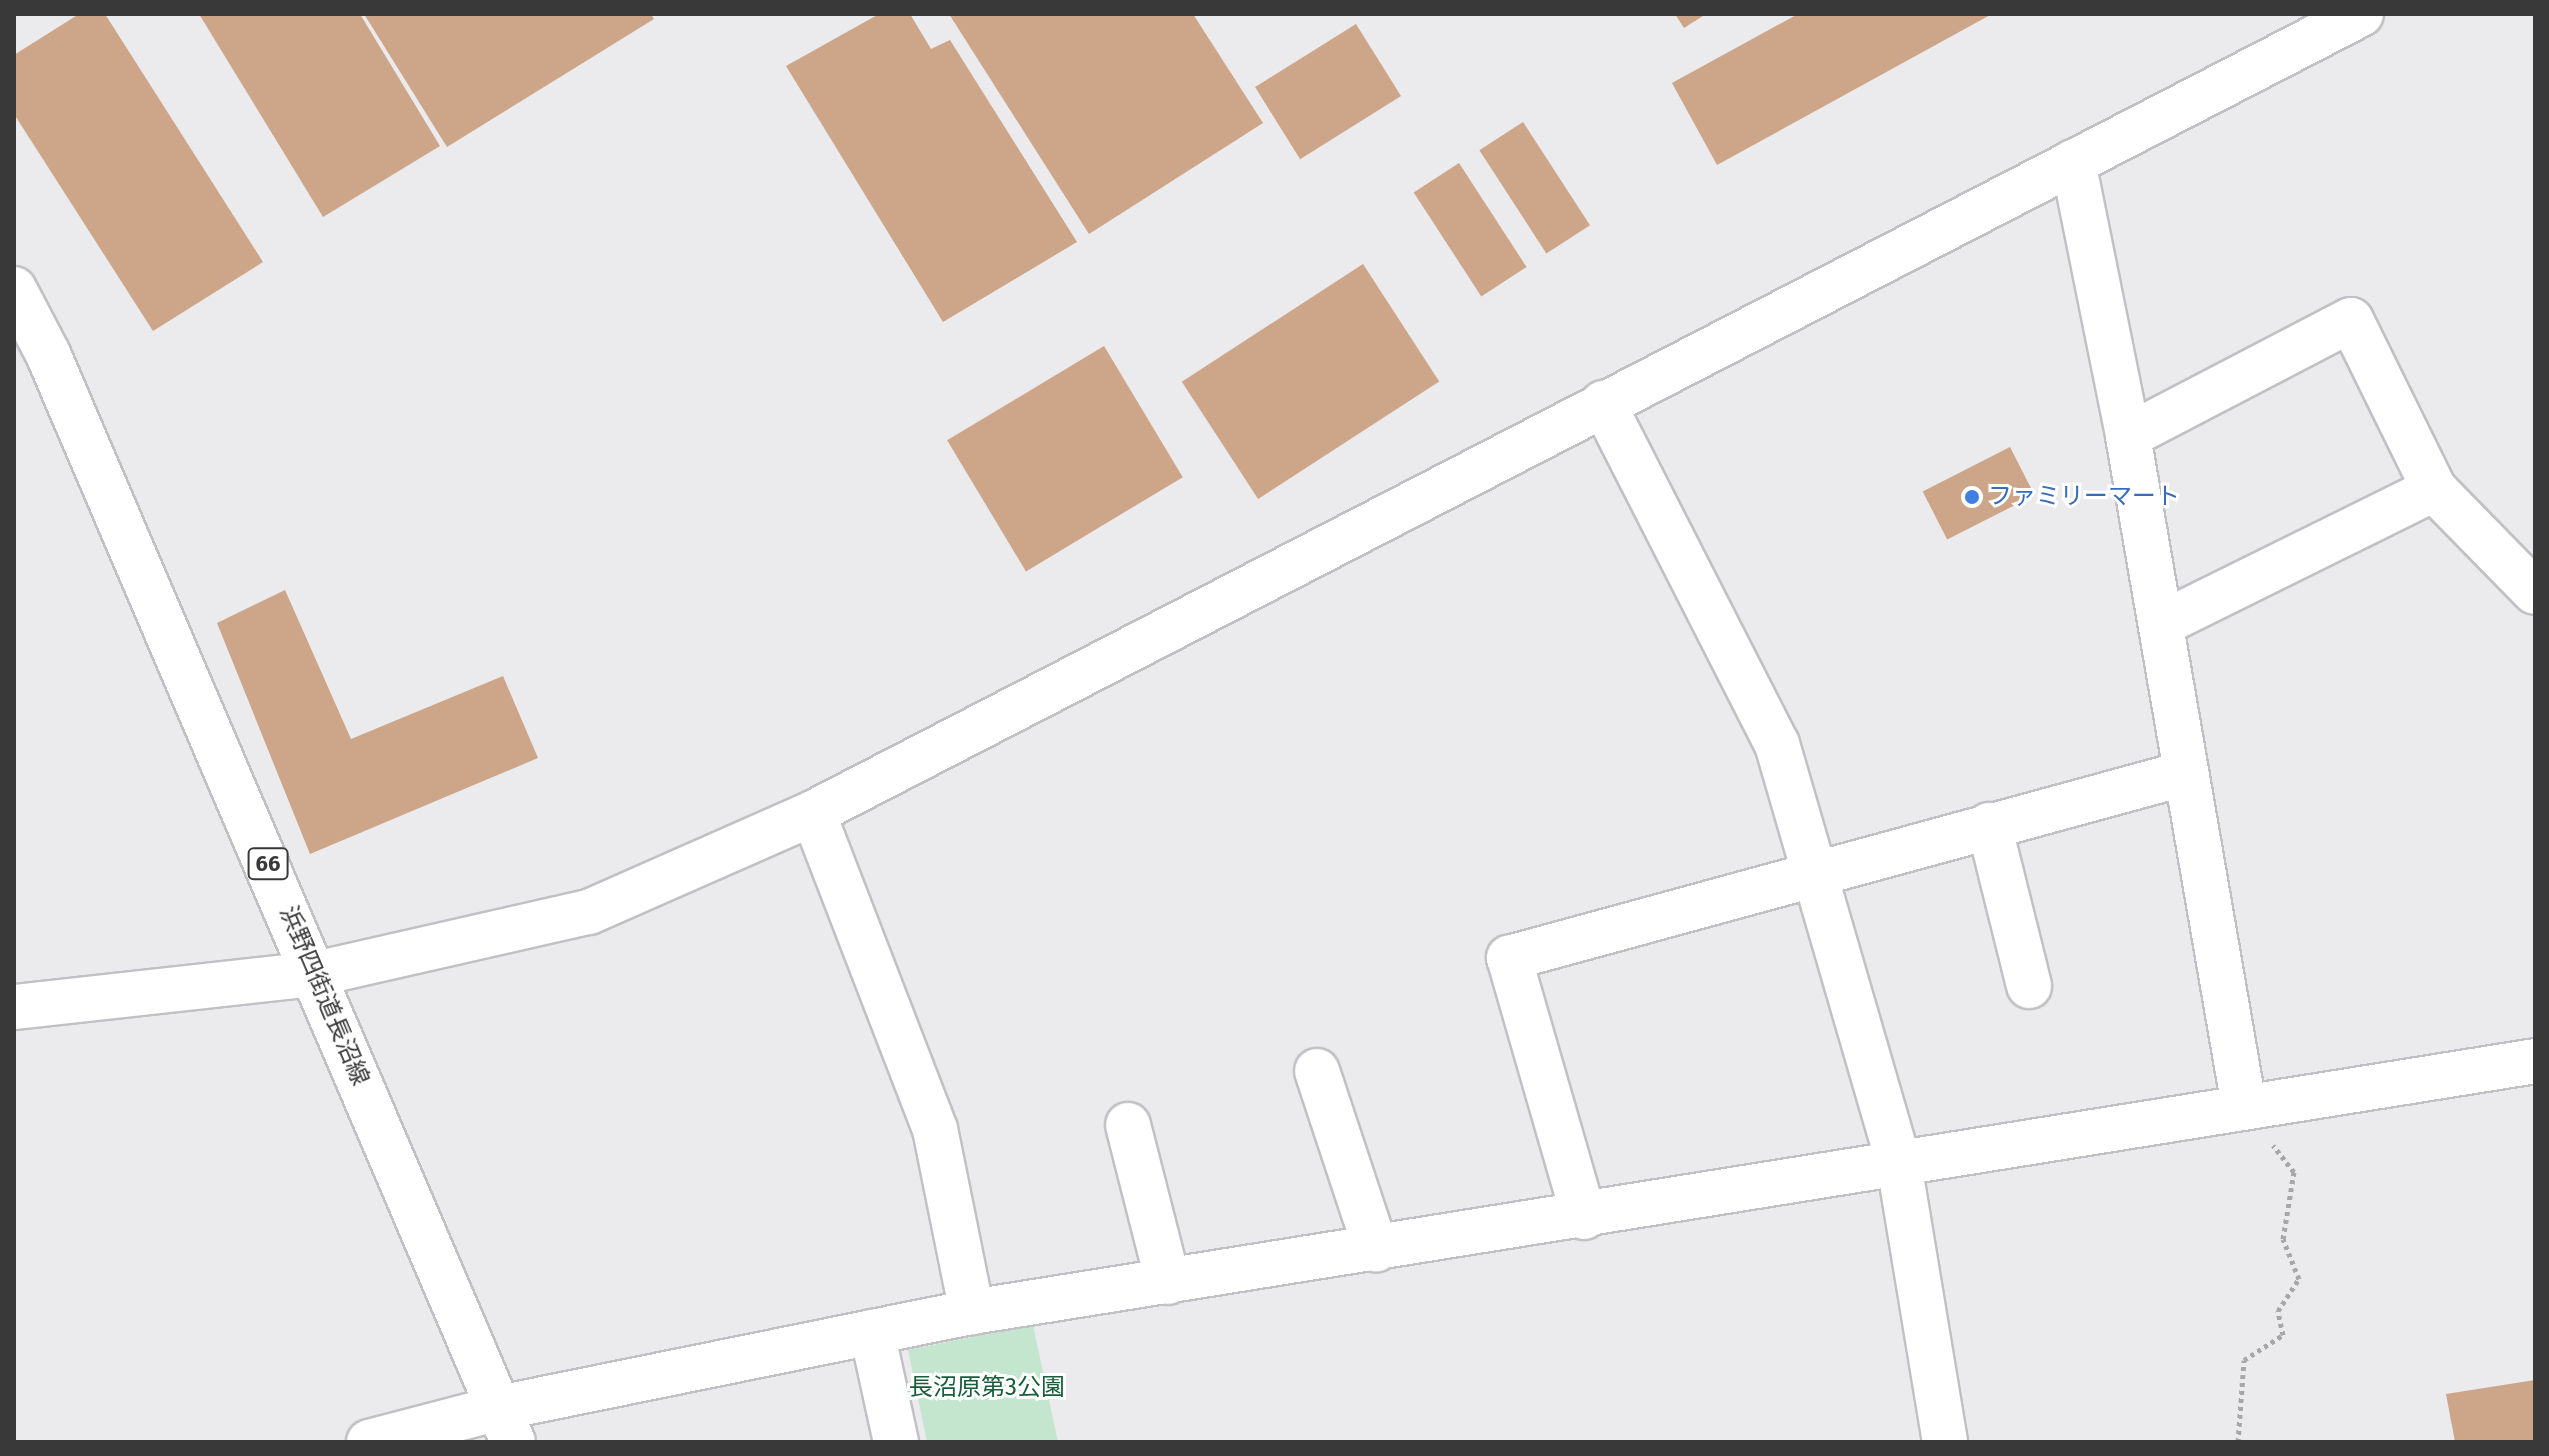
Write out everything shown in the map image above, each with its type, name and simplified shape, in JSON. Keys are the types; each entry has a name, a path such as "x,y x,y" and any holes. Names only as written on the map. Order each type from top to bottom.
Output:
{"street":[{"path":"14,1007 315,974 589,912 813,813 2361,14"},
{"path":"2073,162 2128,436 2244,1106"},
{"name":"浜野四街道長沼線","path":"14,289 48,354 506,1425"},
{"path":"2128,436 2351,320 2434,489 2535,592"},
{"path":"1603,403 1777,744 1899,1164 1945,1442"},
{"path":"2161,624 2434,489"},
{"path":"1584,1217 1509,958 1814,872 2186,773"},
{"path":"813,813 935,1129 972,1312"},
{"path":"1989,825 2029,986"},
{"path":"369,1442 506,1425 872,1332 972,1312 1584,1217 2244,1106 2535,1061"},
{"path":"1317,1071 1376,1249"},
{"path":"1128,1125 1168,1282"},
{"path":"872,1332 896,1442"}],"path":[{"path":"2238,1442 2244,1360 2283,1335 2278,1311 2299,1279 2283,1239 2294,1172 2244,1106"}],"green space":[{"name":"長沼原第3公園","path":"1033,1325 1058,1442 927,1442 908,1350"}],"building":[{"path":"79,14 105,14 263,262 153,331 14,114 14,55"},
{"path":"199,14 360,14 440,146 323,217"},
{"path":"364,14 651,14 654,19 447,147"},
{"path":"879,14 910,14 931,49 950,40 1077,242 943,322 786,66"},
{"path":"949,14 1193,14 1263,123 1089,234"},
{"path":"1675,14 1706,14 1684,28"},
{"path":"1798,14 1992,14 1717,165 1672,83"},
{"path":"1356,24 1401,96 1300,159 1255,87"},
{"path":"1523,122 1590,225 1546,253 1479,150"},
{"path":"1459,163 1527,267 1481,296 1414,192"},
{"path":"1363,264 1439,381 1258,499 1182,382"},
{"path":"1104,346 1183,477 1026,571 947,440"},
{"path":"2010,447 2035,495 1947,540 1923,491"},
{"path":"285,590 351,739 503,676 538,758 310,854 217,623"},
{"path":"2535,1380 2535,1442 2455,1442 2446,1394"}],"place":[{"name":"ファミリーマート","path":"1972,497"}]}
